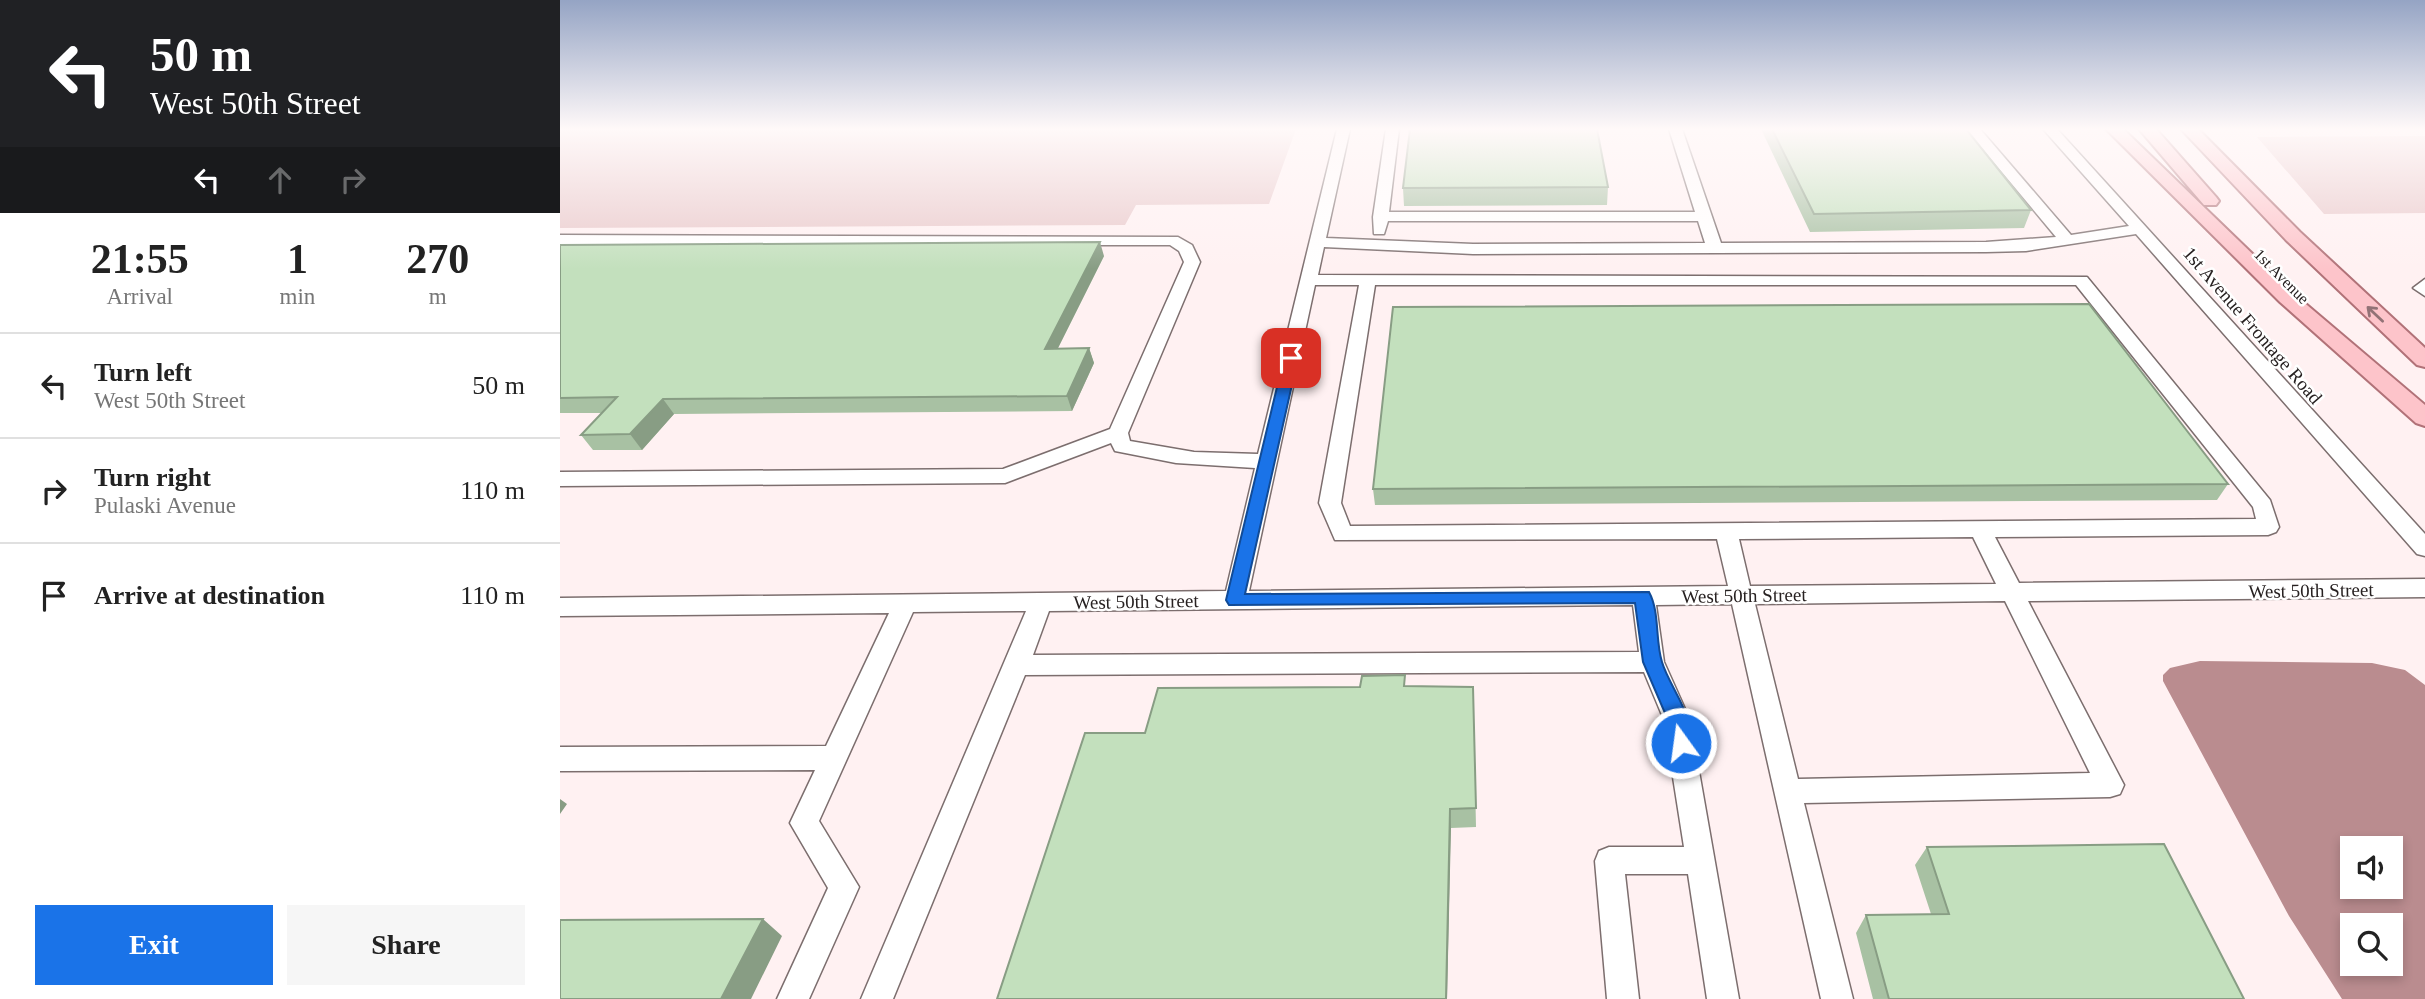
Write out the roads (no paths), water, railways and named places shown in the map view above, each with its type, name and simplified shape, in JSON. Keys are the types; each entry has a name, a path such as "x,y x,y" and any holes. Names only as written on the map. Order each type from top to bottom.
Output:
{"main road":[{"path":"2162,176 2287,298 2425,417"},
{"name":"1st Avenue","path":"2189,176 2249,243 2425,417"},
{"name":"1st Avenue","path":"2234,176 2293,236 2425,360"},
{"path":"2244,176 2293,236"}],"street":[{"path":"1235,600 1332,176"},
{"path":"1377,243 1386,176"},
{"path":"1691,176 1715,248"},
{"path":"2012,176 2067,240"},
{"name":"1st Avenue Frontage Road","path":"2092,176 2425,548"},
{"path":"1380,217 1704,216"},
{"path":"1317,242 1473,249 1986,247 2067,240 2141,229"},
{"path":"560,240 1173,240 1186,248 1192,262 1118,433 1122,446 1161,456 1211,462 1267,461"},
{"path":"1309,281 1368,280 2081,280 2263,505 2268,527 1343,534 1329,503 1368,280"},
{"path":"2425,284 2421,288 2425,291"},
{"path":"560,479 1005,476 1118,433"},
{"path":"1788,791 2110,785 1980,529"},
{"path":"1726,531 1837,999"},
{"name":"West 50th Street","path":"560,607 2425,588"},
{"path":"1643,596 1652,662 1678,720 1723,999"},
{"path":"877,999 1041,602"},
{"path":"793,999 844,887 804,823 905,604"},
{"path":"1017,665 1652,662"},
{"path":"560,760 834,758"},
{"path":"1623,999 1609,860 1700,860"}]}
